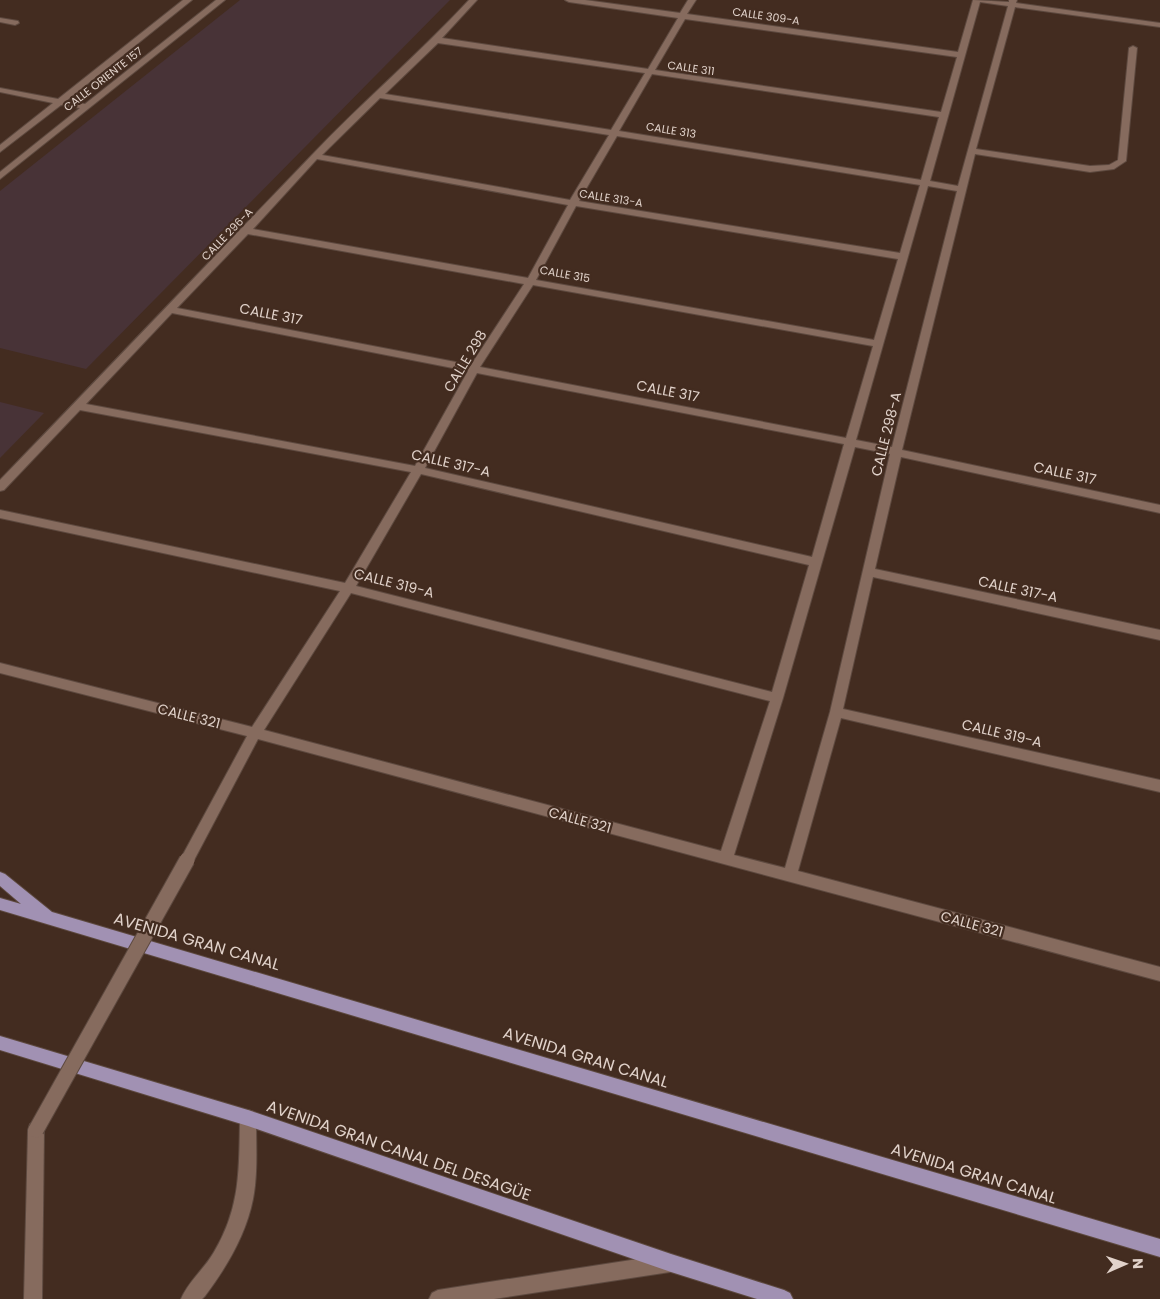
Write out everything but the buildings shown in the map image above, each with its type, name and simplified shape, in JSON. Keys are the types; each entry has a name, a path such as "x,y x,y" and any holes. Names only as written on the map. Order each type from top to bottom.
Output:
{"main road":[{"path":"0,878 51,919"},
{"name":"AVENIDA GRAN CANAL","path":"0,904 137,942 1160,1248"},
{"name":"AVENIDA GRAN CANAL DEL DESAGÜE","path":"0,1043 248,1118 671,1263 784,1299"}],"street":[{"name":"CALLE ORIENTE 157","path":"0,150 59,101 188,0"},
{"name":"CALLE ORIENTE 157","path":"0,176 221,0"},
{"name":"CALLE 296-A","path":"0,487 246,231 315,156 436,40 473,0"},
{"name":"CALLE 309-A","path":"569,0 961,55"},
{"name":"CALLE 298","path":"32,1299 36,1130 187,860 255,733 348,588 418,470 474,368 531,281 647,73 692,0"},
{"path":"726,859 777,698 978,0 1012,2 1160,25"},
{"name":"CALLE 298-A","path":"790,875 836,712 896,453 971,151 1012,2"},
{"path":"0,20 15,23"},
{"name":"CALLE 311","path":"436,40 647,73 944,115"},
{"path":"971,151 1090,169 1111,167 1122,160 1132,48"},
{"path":"0,90 86,107"},
{"name":"CALLE 313","path":"377,95 962,189"},
{"name":"CALLE 313-A","path":"315,156 573,203 904,258"},
{"name":"CALLE 315","path":"246,231 879,344"},
{"name":"CALLE 317","path":"170,310 850,442 1160,509"},
{"name":"CALLE 317-A","path":"77,406 418,470 816,562"},
{"name":"CALLE 319-A","path":"0,514 348,588 777,698"},
{"name":"CALLE 317-A","path":"869,572 1160,634"},
{"name":"CALLE 321","path":"0,668 255,733 1160,974"},
{"name":"CALLE 319-A","path":"836,712 1160,786"},
{"path":"190,1299 228,1246 242,1209 246,1174 248,1118"},
{"path":"438,1299 671,1263"}],"shaded area":[{"path":"240,0 450,0 86,369 0,348 0,191"},
{"path":"0,402 44,413 0,458"}]}
